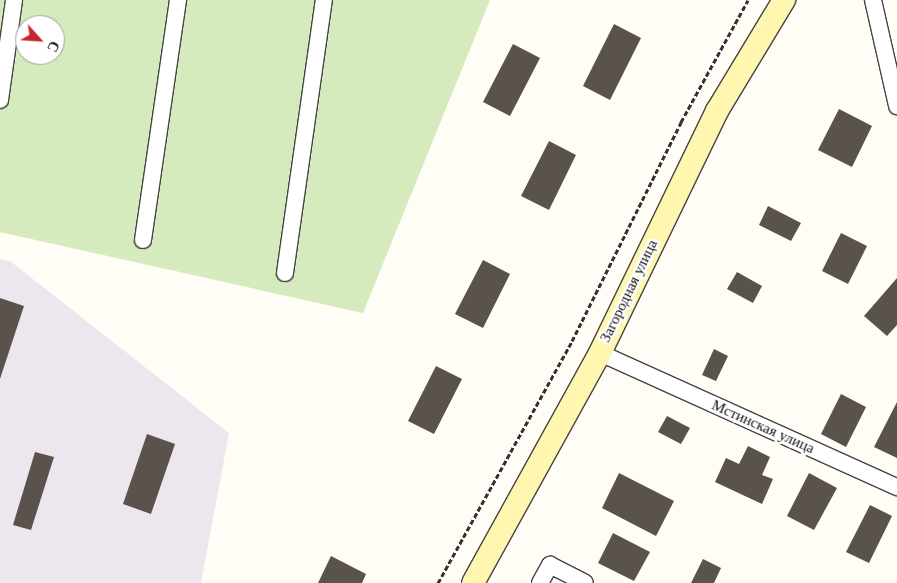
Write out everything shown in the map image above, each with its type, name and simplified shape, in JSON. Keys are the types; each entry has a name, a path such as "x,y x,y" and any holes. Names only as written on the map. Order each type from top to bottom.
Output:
{"main road":[{"name":"Загородная улица","path":"473,583 600,353 718,111 784,0"}],"street":[{"path":"0,100 14,0"},
{"path":"144,240 178,0"},
{"path":"285,273 324,0"},
{"path":"873,0 897,106"},
{"name":"Мстинская улица","path":"600,353 897,487"},
{"path":"540,583 550,566 585,583"}],"path":[{"path":"438,583 572,341 681,122 748,0"}],"shaded area":[{"path":"0,259 10,261 229,433 201,583 0,583"}],"green space":[{"path":"0,0 490,0 363,313 0,232"}],"building":[{"path":"614,24 641,38 610,100 583,86"},
{"path":"513,44 540,58 510,116 483,102"},
{"path":"839,109 872,126 852,167 818,150"},
{"path":"549,141 576,155 549,210 521,196"},
{"path":"768,206 801,223 791,241 759,225"},
{"path":"841,233 867,246 848,284 822,271"},
{"path":"483,260 510,274 483,328 455,314"},
{"path":"737,272 762,286 753,303 727,289"},
{"path":"897,278 897,325 887,336 864,316"},
{"path":"0,298 24,306 0,379"},
{"path":"714,349 728,356 716,381 702,375"},
{"path":"436,366 462,379 434,434 408,421"},
{"path":"841,394 866,407 846,447 821,434"},
{"path":"897,402 897,458 874,447"},
{"path":"667,416 690,428 681,444 658,432"},
{"path":"147,434 175,444 151,514 123,504"},
{"path":"748,446 770,457 762,475 773,479 762,504 715,482 726,458 739,464"},
{"path":"35,452 54,457 31,530 13,525"},
{"path":"619,473 674,501 656,536 602,508"},
{"path":"809,473 837,488 814,530 787,516"},
{"path":"870,505 892,516 869,563 846,552"},
{"path":"613,533 650,552 634,581 598,563"},
{"path":"331,556 366,574 362,583 318,583"},
{"path":"703,559 721,568 714,583 691,583"}]}
